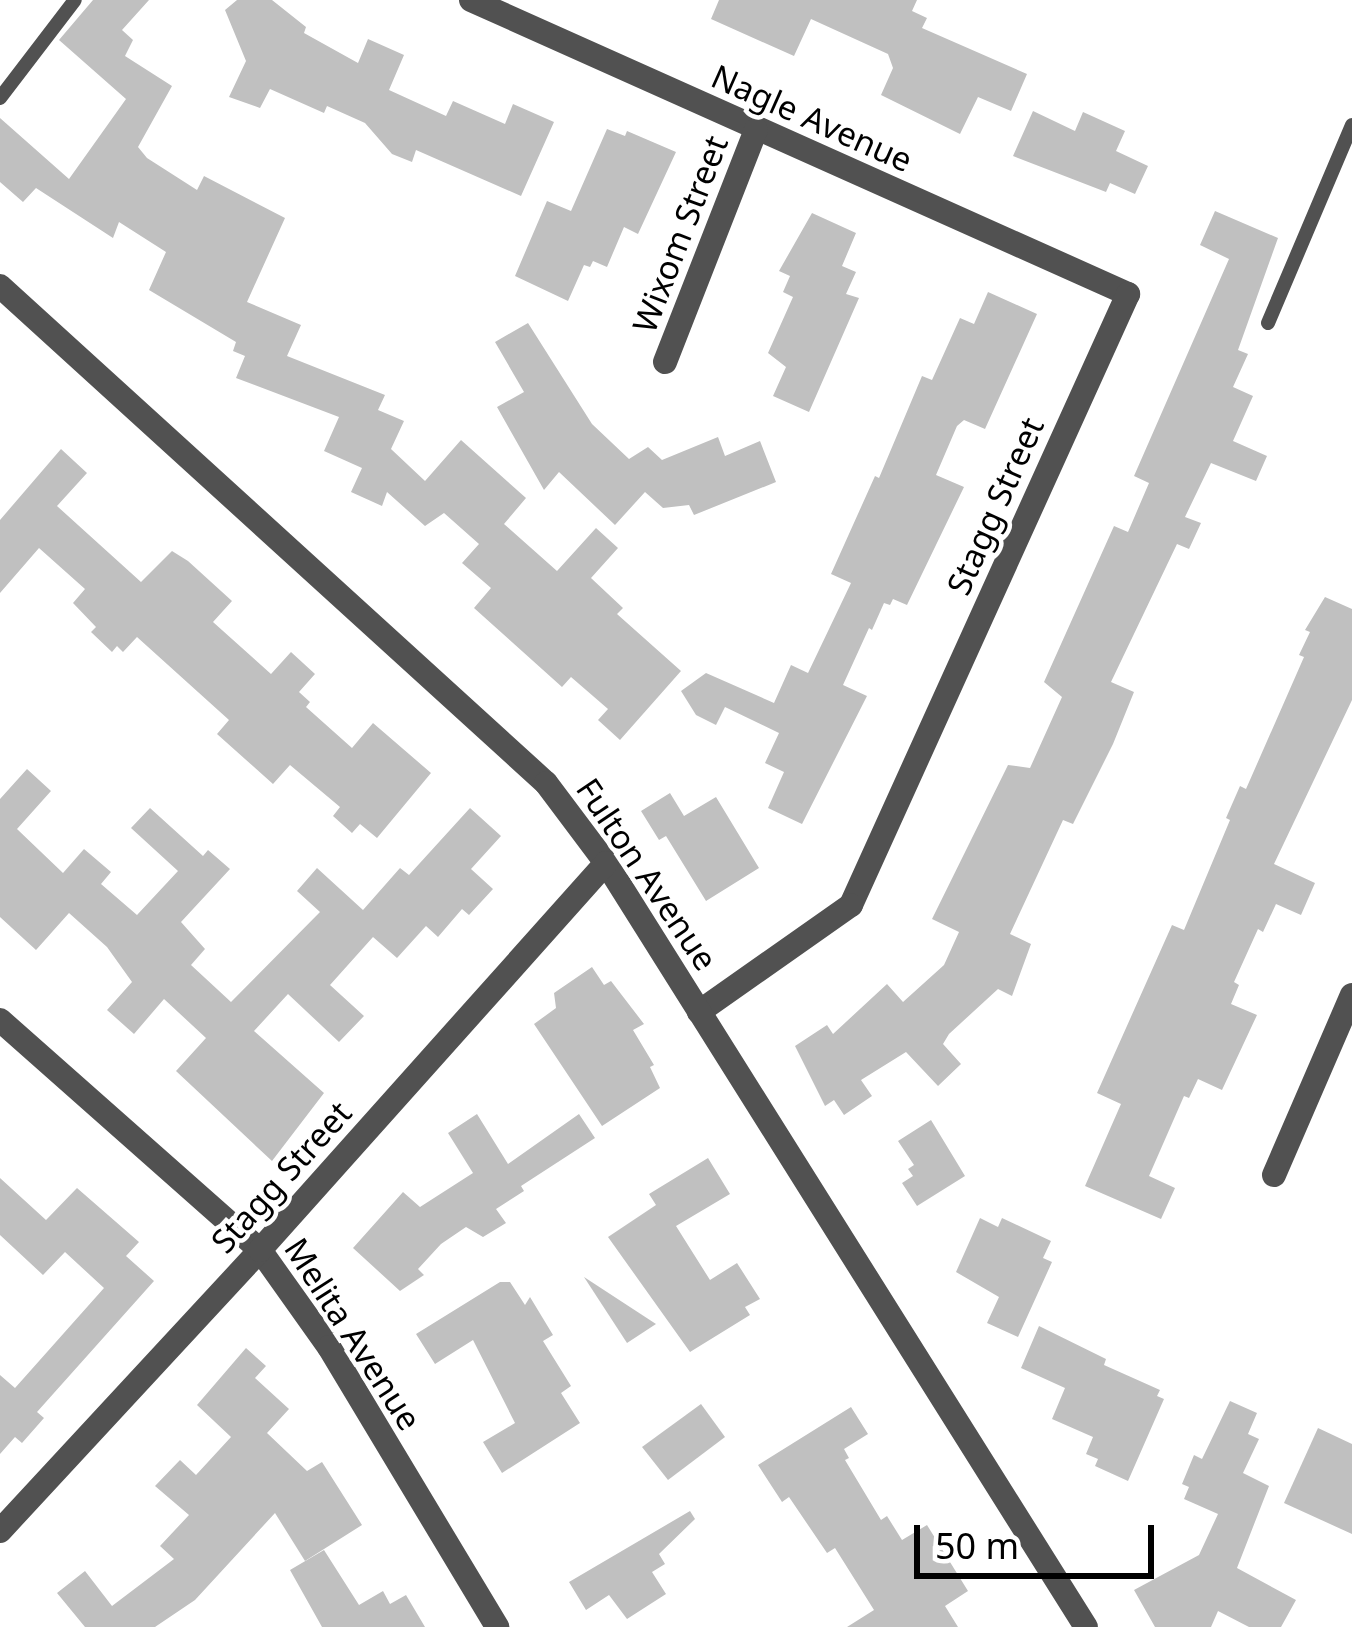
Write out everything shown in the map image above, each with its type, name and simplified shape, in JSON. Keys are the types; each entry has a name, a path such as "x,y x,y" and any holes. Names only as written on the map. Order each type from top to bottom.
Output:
{"street":[{"name":"Nagle Avenue","path":"471,0 1127,294"},
{"name":"Wixom Street","path":"665,362 756,130"},
{"name":"Fulton Avenue","path":"0,286 546,783 606,863 1086,1627"},
{"name":"Stagg Street","path":"700,1012 851,905 1127,294"},
{"name":"Stagg Street","path":"0,1531 260,1250 606,863"},
{"path":"1274,1175 1352,994"},
{"name":"Melita Avenue","path":"0,1020 260,1250 329,1346 497,1627"}],"lane":[{"path":"0,98 75,0"},
{"path":"1268,323 1352,125"}],"building":[{"path":"93,0 149,0 122,30 133,40 125,56 172,86 138,147 147,158 197,190 204,176 285,218 247,302 301,325 287,356 385,395 378,410 404,421 391,449 425,481 461,440 526,498 504,524 557,571 596,528 618,548 591,578 623,608 617,614 681,671 620,740 598,720 608,709 571,677 562,687 474,608 491,588 462,563 479,544 444,513 425,526 387,492 382,506 351,492 362,468 324,451 339,417 236,378 245,356 233,351 236,342 149,290 166,252 119,222 113,238 36,188 23,202 0,182 0,118 69,179 126,99 59,40"},
{"path":"237,0 272,0 306,27 304,33 358,63 368,39 404,55 389,90 446,116 453,101 505,124 513,104 554,122 521,196 416,150 412,162 392,154 365,123 327,106 324,113 270,89 260,108 229,97 246,61 225,10"},
{"path":"719,0 917,0 912,11 927,18 922,28 1027,74 1011,111 978,97 960,134 881,95 893,68 888,54 811,19 794,56 711,19"},
{"path":"1033,111 1075,131 1083,112 1125,131 1116,151 1148,166 1135,194 1110,183 1106,192 1013,156"},
{"path":"607,129 625,136 627,131 676,152 638,234 624,227 607,267 593,261 590,267 584,265 568,301 515,276 547,201 571,211"},
{"path":"1215,211 1278,238 1238,350 1248,354 1233,387 1253,396 1233,441 1267,456 1256,481 1211,463 1185,517 1201,523 1189,549 1177,544 1111,682 1134,692 1113,744 1073,824 1063,820 1010,934 1031,944 1012,996 998,989 949,1034 943,1044 961,1064 938,1086 906,1052 861,1080 872,1096 844,1115 834,1100 825,1106 795,1046 827,1025 833,1034 887,984 903,1002 944,965 959,932 932,919 1008,765 1030,768 1062,697 1044,682 1114,526 1128,532 1149,483 1134,476 1229,259 1200,245"},
{"path":"812,213 856,233 842,266 856,272 846,294 859,298 809,412 773,396 786,367 768,353 793,297 783,292 790,276 779,271"},
{"path":"988,292 1037,314 985,429 964,420 957,426 936,475 964,487 907,605 893,599 890,605 884,603 872,630 869,628 843,685 867,696 802,824 768,808 784,772 765,763 779,733 725,707 716,725 696,715 681,691 706,673 774,703 791,665 808,673 851,583 831,574 922,376 932,380 960,318 974,324"},
{"path":"528,323 592,424 629,459 648,447 662,460 718,437 725,456 760,441 776,482 694,515 689,505 663,508 645,492 615,525 559,472 544,490 497,407 524,392 495,342"},
{"path":"61,449 87,473 57,506 141,582 172,551 188,561 232,601 213,622 271,674 291,652 315,674 299,692 310,702 306,707 352,748 373,723 431,773 377,838 360,824 352,833 333,816 340,807 290,765 273,784 217,734 229,720 137,637 123,652 117,646 112,652 91,632 96,627 73,603 85,589 39,548 0,593 0,520"},
{"path":"1325,597 1352,609 1352,700 1274,864 1315,883 1301,915 1276,904 1263,932 1258,929 1234,982 1239,985 1231,1004 1257,1015 1222,1090 1198,1079 1189,1098 1184,1096 1149,1176 1175,1188 1161,1219 1085,1186 1121,1104 1097,1093 1172,925 1184,930 1240,786 1246,789 1304,657 1299,655 1310,632 1305,630"},
{"path":"27,769 51,791 17,829 63,873 84,849 111,872 101,884 137,915 178,871 131,828 150,808 203,856 208,850 230,869 181,922 205,949 191,965 231,1002 320,912 297,891 317,868 363,910 400,868 409,875 470,808 501,836 471,869 493,889 469,915 462,909 438,937 426,926 397,958 373,937 330,985 364,1016 339,1042 288,994 254,1031 324,1093 272,1161 176,1071 206,1038 164,999 134,1034 107,1010 132,982 107,947 69,913 36,950 0,917 0,799"},
{"path":"670,793 684,816 716,797 759,868 706,901 666,836 659,840 641,811"},
{"path":"592,967 604,985 611,981 644,1024 633,1030 654,1065 650,1067 660,1088 602,1126 534,1024 556,1008 554,993"},
{"path":"477,1114 508,1164 579,1114 595,1138 521,1186 524,1191 496,1209 506,1223 483,1237 466,1227 441,1244 418,1269 424,1275 400,1291 353,1248 403,1192 420,1207 473,1173 448,1133"},
{"path":"931,1120 965,1176 917,1206 902,1183 913,1176 908,1169 914,1165 898,1141"},
{"path":"708,1158 730,1194 676,1226 710,1280 737,1263 760,1299 745,1307 750,1315 690,1352 608,1237 656,1205 649,1194"},
{"path":"0,1178 46,1220 77,1188 139,1242 126,1256 154,1281 37,1412 44,1418 22,1443 15,1437 0,1454 0,1375 15,1388 104,1288 65,1252 43,1275 0,1235"},
{"path":"980,1218 998,1227 1002,1218 1051,1241 1043,1258 1052,1262 1018,1337 987,1323 999,1297 956,1272"},
{"path":"584,1277 656,1324 627,1343"},
{"path":"500,1282 510,1282 525,1305 530,1297 553,1335 543,1341 571,1386 561,1393 580,1423 502,1473 483,1442 515,1423 473,1340 435,1364 416,1334"},
{"path":"1039,1326 1106,1359 1104,1365 1160,1390 1157,1396 1164,1399 1128,1481 1095,1466 1098,1459 1086,1454 1093,1437 1052,1419 1065,1388 1021,1368"},
{"path":"246,1348 266,1366 255,1378 289,1409 267,1433 307,1471 322,1462 362,1525 305,1561 275,1513 195,1600 155,1627 85,1627 57,1593 85,1571 112,1606 174,1559 160,1546 189,1515 155,1486 180,1460 196,1475 231,1437 197,1405"},
{"path":"1230,1401 1257,1413 1248,1434 1259,1439 1243,1473 1269,1486 1237,1568 1296,1600 1281,1627 1249,1627 1218,1611 1211,1627 1155,1627 1134,1590 1199,1555 1218,1514 1184,1499 1189,1487 1182,1484 1194,1455 1202,1459"},
{"path":"701,1404 725,1437 668,1480 642,1447"},
{"path":"851,1407 868,1434 844,1449 849,1458 845,1460 881,1520 887,1516 902,1540 927,1525 968,1591 945,1606 958,1627 847,1627 874,1610 835,1548 827,1553 789,1497 782,1502 758,1465"},
{"path":"1318,1428 1352,1444 1352,1534 1284,1503"},
{"path":"690,1511 695,1519 659,1554 665,1564 652,1572 666,1594 627,1619 609,1595 586,1610 569,1582"},
{"path":"324,1550 359,1605 383,1591 390,1604 406,1595 425,1627 322,1627 290,1570"}]}
